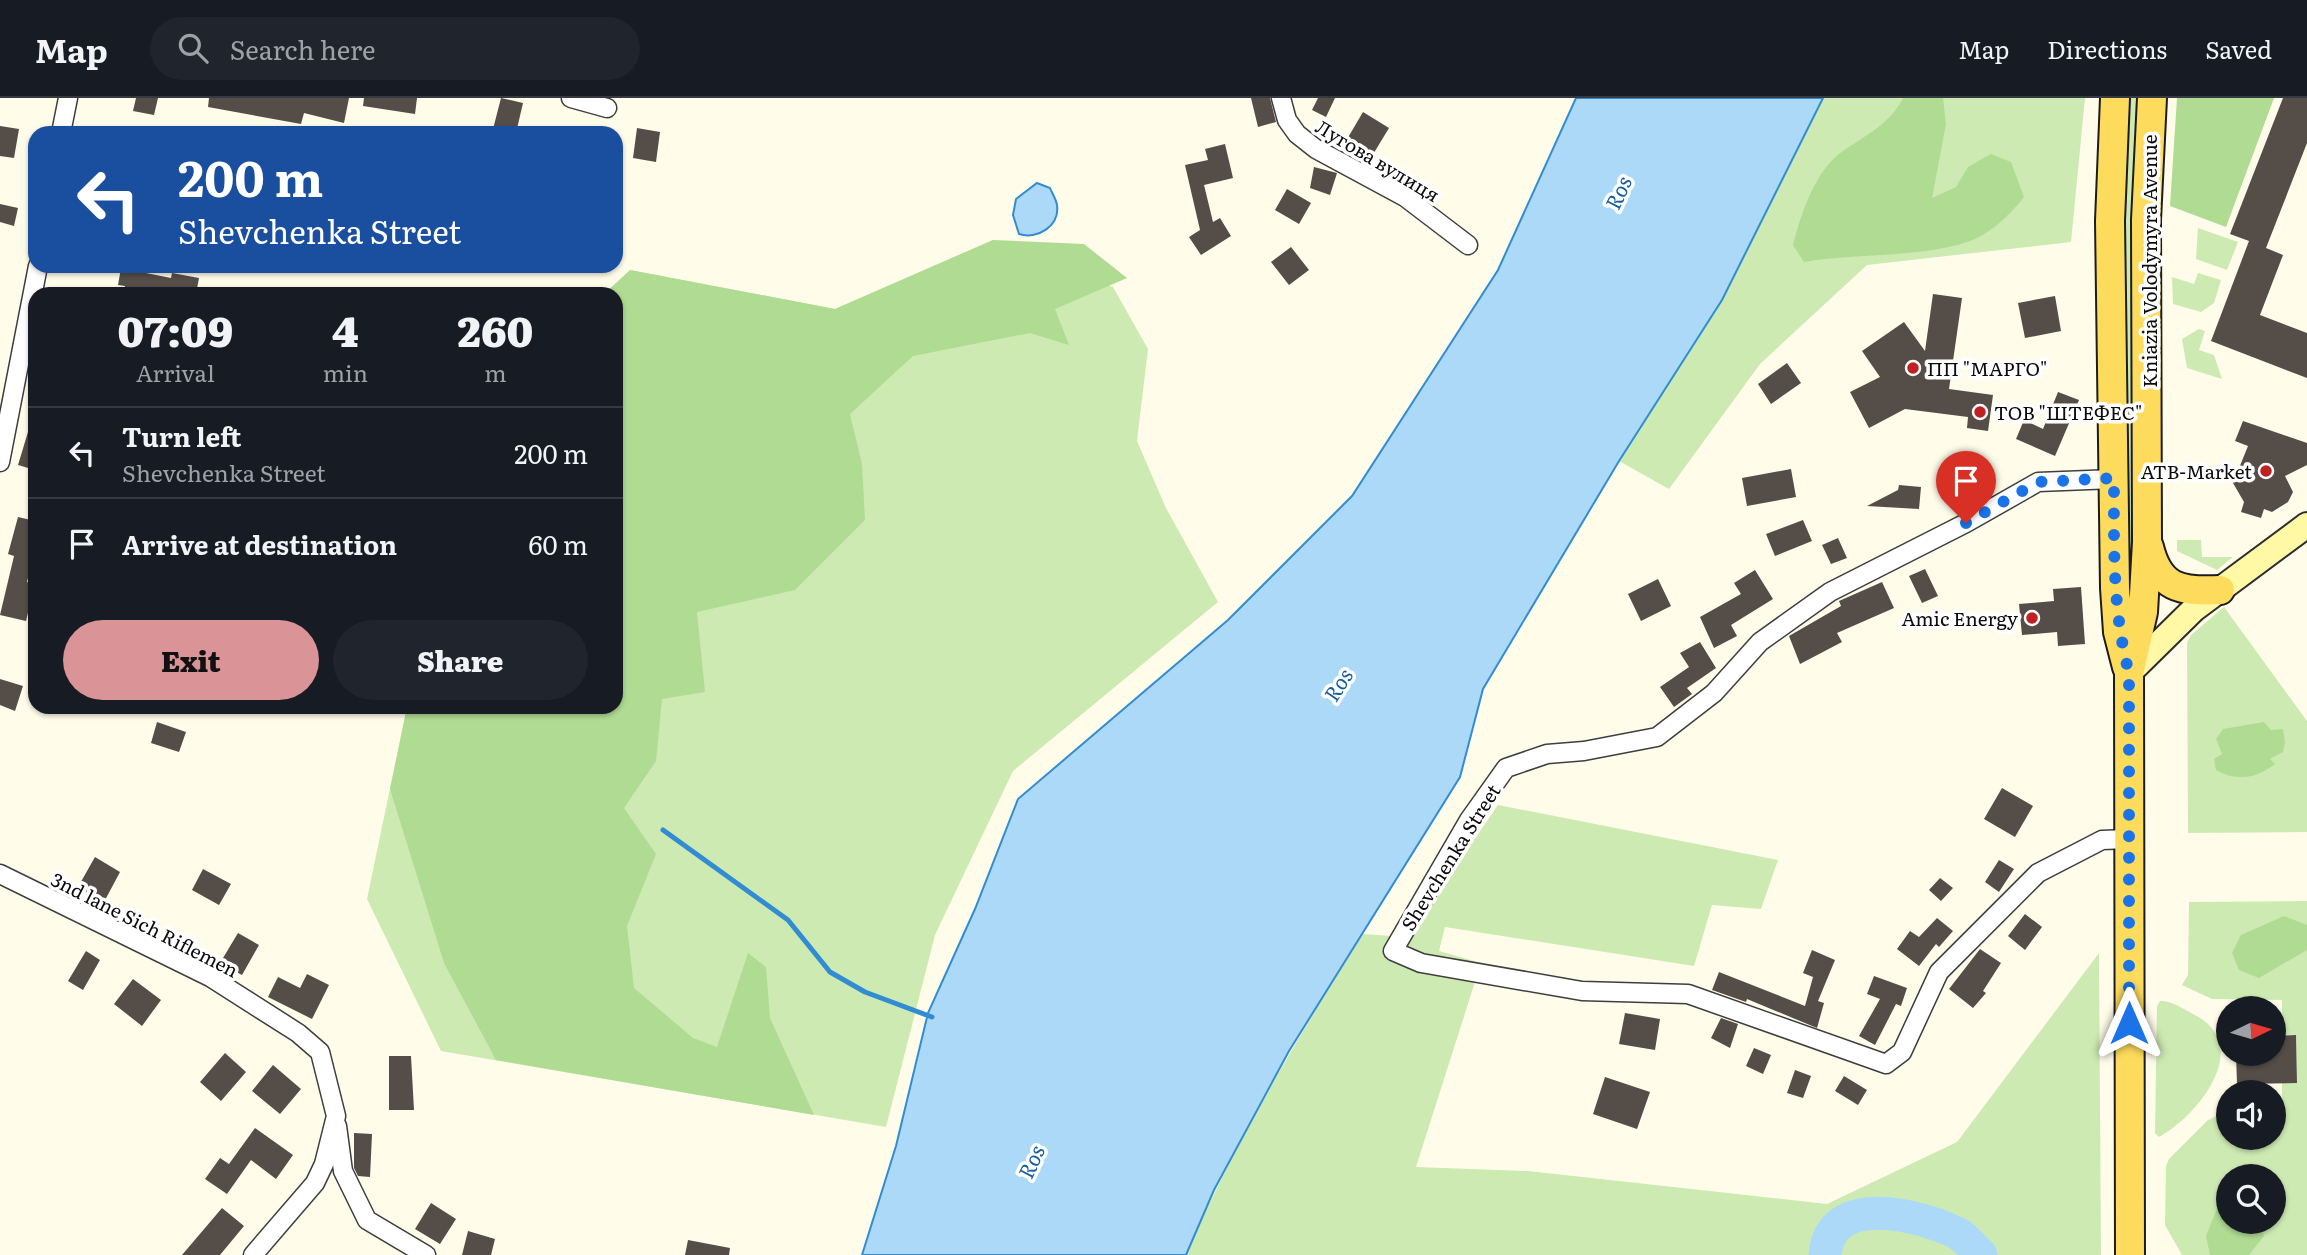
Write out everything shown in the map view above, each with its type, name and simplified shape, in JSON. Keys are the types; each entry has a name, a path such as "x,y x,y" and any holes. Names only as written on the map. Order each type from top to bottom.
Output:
{"main road":[{"name":"Kniazia Volodymyra Avenue","path":"2115,98 2110,220 2115,588 2118,632 2129,673"},
{"name":"Kniazia Volodymyra Avenue","path":"2129,1251 2129,673 2143,612 2147,542 2146,220 2152,98"},
{"path":"2147,542 2154,568 2167,582 2180,589 2220,590"}],"street":[{"path":"62,126 68,98"},
{"path":"571,98 607,108"},
{"name":"Лугова вулиця","path":"1281,98 1287,120 1297,134 1316,149 1405,197 1468,245"},
{"path":"0,462 28,318"},
{"name":"Shevchenka Street","path":"2114,478 2038,482 1966,523 1830,592 1760,642 1714,693 1657,737 1548,754 1506,768 1469,820 1393,951 1421,963 1581,991 1688,994 1886,1065 1902,1052 1939,972 2038,873 2102,840 2128,839"},
{"path":"2129,673 2194,609 2307,525"},
{"name":"3nd lane Sich Riflemen","path":"0,874 209,977 298,1033 320,1052 336,1116 324,1164 315,1183 253,1255"},
{"path":"336,1116 344,1171 367,1220 426,1255"}],"green space":[{"path":"1823,98 2085,98 2071,242 1867,265 1760,364 1669,489 1619,461 1722,300"},
{"path":"1903,98 1943,98 1946,124 1932,198 1956,187 1968,167 1991,154 2011,162 2024,197 2000,223 1970,241 1911,253 1804,262 1793,245 1805,207 1824,169 1843,151 1884,122"},
{"path":"2129,98 2142,98 2135,599 2128,599 2127,399 2120,224"},
{"path":"2177,98 2274,98 2226,227 2170,206"},
{"path":"2198,228 2238,242 2227,270 2196,259"},
{"path":"993,240 1113,287 1148,349 1137,441 1166,508 1218,602 1013,771 935,935 886,1127 441,1051 367,899 406,714 623,714 623,287 620,287 630,270 835,309"},
{"path":"993,240 1084,244 1127,278 1055,309 1069,345 1030,333 913,356 850,414 862,464 865,520 795,590 697,612 705,692 662,699 656,761 624,808 656,854 627,926 634,988 693,1038 717,1047 748,953 766,967 770,1018 814,1115 496,1060 444,963 390,789 406,714 623,714 623,287 612,287 630,270 835,309"},
{"path":"2198,273 2221,280 2214,303 2201,312 2173,304 2172,277 2194,284"},
{"path":"2199,329 2205,331 2199,350 2214,355 2222,379 2187,368 2182,339"},
{"path":"2177,540 2201,540 2202,557 2233,557 2217,570 2177,551"},
{"path":"2224,607 2307,721 2307,832 2188,833 2187,643 2191,635"},
{"path":"2264,722 2271,730 2283,729 2283,752 2270,759 2275,764 2261,773 2247,777 2232,776 2216,770 2214,759 2222,754 2216,739 2223,729"},
{"path":"1498,805 1778,860 1761,909 1712,905 1694,966 1445,927 1439,951 1481,963 1416,1167 1528,1171 1827,1204 1957,1142 2099,953 2101,1255 1186,1255 1225,1172 1268,1091 1363,934 1407,937"},
{"path":"2307,901 2307,1255 2182,1255 2165,1225 2166,1166 2169,1159 2208,1120 2216,1116 2216,1150 2286,1150 2286,1083 2297,1082 2296,1036 2286,1035 2286,996 2216,996 2216,999 2212,999 2182,985 2188,975 2189,902"},
{"path":"2284,916 2307,925 2307,950 2259,978 2239,970 2232,953 2241,935"},
{"path":"2160,1001 2169,1002 2195,1015 2212,1028 2216,1036 2216,1066 2219,1066 2214,1080 2203,1097 2174,1127 2159,1137 2155,1133 2157,1006"},
{"path":"2216,1211 2216,1234 2264,1236 2249,1255 2210,1255 2206,1236"}],"water":[{"name":"Ros","path":"1576,98 1823,98 1722,300 1619,461 1483,689 1460,777 1289,1051 1214,1190 1186,1255 862,1255 896,1146 928,1013 975,909 1018,799 1228,620 1352,496 1498,270"},
{"path":"1037,183 1050,188 1055,198 1055,219 1040,233 1019,234 1013,215 1016,199"}],"building":[{"path":"136,98 158,98 154,115 133,111"},
{"path":"209,98 349,98 344,123 304,113 301,124 208,107"},
{"path":"364,98 417,98 415,114 363,106"},
{"path":"501,98 523,103 518,126 494,126"},
{"path":"1251,98 1270,98 1276,122 1258,127"},
{"path":"1318,98 1335,98 1326,117 1312,110"},
{"path":"2283,98 2307,98 2307,143 2266,248 2283,255 2260,315 2307,333 2307,378 2211,341 2249,241 2230,234"},
{"path":"1363,112 1389,128 1369,161 1343,146"},
{"path":"0,126 19,129 14,158 0,156"},
{"path":"637,128 660,132 656,162 633,158"},
{"path":"1225,144 1233,178 1204,185 1213,222 1220,218 1231,236 1201,255 1189,237 1200,230 1185,165 1208,160 1205,149"},
{"path":"1314,167 1337,173 1330,195 1310,188"},
{"path":"1287,189 1311,203 1299,224 1275,210"},
{"path":"0,204 18,208 14,226 0,222"},
{"path":"1291,247 1309,270 1289,285 1271,262"},
{"path":"120,273 146,273 171,278 172,273 199,278 197,287 118,285"},
{"name":"ПП \"МАРГО\"","path":"1933,294 1962,298 1949,389 1993,395 1988,431 1967,428 1968,417 1905,409 1869,428 1850,392 1880,377 1862,351 1904,322 1925,351"},
{"path":"2055,296 2061,331 2025,338 2018,303"},
{"path":"1787,363 1801,383 1771,404 1758,384"},
{"path":"2058,392 2079,400 2055,456 2016,439 2024,420 2043,429"},
{"name":"ATB-Market","path":"2243,421 2307,443 2307,465 2285,476 2293,492 2288,502 2272,512 2264,509 2261,518 2241,512 2244,502 2233,483 2248,446 2235,441"},
{"path":"28,432 28,468 18,465"},
{"path":"1791,469 1796,497 1747,506 1742,478"},
{"path":"1899,485 1921,487 1919,509 1867,506 1898,490"},
{"path":"18,517 28,519 26,621 0,615 14,556 8,554"},
{"path":"1803,520 1812,541 1775,556 1766,534"},
{"path":"1838,538 1847,558 1831,564 1822,545"},
{"path":"1925,569 1938,596 1922,603 1909,576"},
{"path":"1755,570 1773,599 1731,625 1737,636 1714,648 1700,617 1741,594 1734,583"},
{"path":"1658,579 1671,606 1641,621 1628,594"},
{"path":"1882,582 1894,608 1837,633 1842,642 1800,664 1789,636 1841,606 1839,601"},
{"path":"2081,587 2085,644 2058,646 2057,632 2022,635 2019,604 2054,601 2053,589"},
{"path":"1700,642 1716,668 1687,688 1692,694 1674,707 1660,687 1689,667 1680,653"},
{"path":"0,679 23,686 15,711 0,705"},
{"path":"157,722 186,732 179,752 151,743"},
{"path":"2002,788 2033,806 2015,837 1984,819"},
{"path":"95,857 120,872 104,902 78,887"},
{"path":"1999,860 2014,869 1999,892 1985,882"},
{"path":"203,869 231,884 219,905 192,890"},
{"path":"1940,878 1953,888 1941,901 1929,890"},
{"path":"2025,914 2042,927 2025,950 2008,936"},
{"path":"1937,918 1953,931 1939,947 1936,944 1919,966 1897,949 1910,931 1919,937"},
{"path":"238,933 259,945 242,975 220,963"},
{"path":"1980,949 2001,963 1983,991 1986,993 1973,1008 1949,989"},
{"path":"1812,950 1835,960 1818,1001 1824,1003 1817,1028 1747,999 1746,1002 1712,990 1719,972 1805,1006 1813,977 1803,973"},
{"path":"86,951 100,960 83,990 68,981"},
{"path":"307,974 329,985 312,1019 268,997 278,977 300,988"},
{"path":"1874,976 1907,988 1901,1006 1896,1004 1875,1045 1859,1036 1880,999 1867,994"},
{"path":"133,979 161,1000 142,1026 114,1004"},
{"path":"1625,1013 1660,1019 1655,1050 1619,1044"},
{"path":"1721,1018 1738,1024 1730,1048 1711,1038"},
{"path":"2286,1035 2296,1035 2297,1083 2286,1083 2286,1080 2237,1080 2236,1066 2286,1066"},
{"path":"1754,1048 1771,1055 1763,1074 1746,1066"},
{"path":"225,1053 246,1072 221,1101 200,1082"},
{"path":"389,1056 411,1056 414,1110 389,1110"},
{"path":"273,1065 301,1089 280,1114 252,1091"},
{"path":"1795,1070 1811,1076 1803,1098 1787,1093"},
{"path":"1844,1076 1867,1090 1858,1105 1835,1091"},
{"path":"1605,1077 1650,1092 1637,1129 1593,1114"},
{"path":"255,1128 293,1155 276,1179 251,1160 227,1194 205,1179 220,1158 229,1164"},
{"path":"354,1133 372,1134 370,1177 358,1176 354,1168"},
{"path":"431,1203 456,1219 440,1244 415,1229"},
{"path":"222,1208 244,1226 220,1255 182,1255"},
{"path":"468,1231 495,1239 491,1255 462,1255"},
{"path":"688,1240 730,1248 729,1255 685,1255"}],"waterway":[{"path":"663,830 788,920 830,972 865,992 932,1017"},
{"path":"1825,1255 1831,1235 1843,1222 1859,1215 1879,1213 1900,1215 1941,1226 1967,1240 1981,1255"}],"place":[{"name":"ПП \"МАРГО\"","path":"1913,368"},
{"name":"ТОВ \"ШТЕФЕС\"","path":"1980,412"},
{"name":"ATB-Market","path":"2266,471"},
{"name":"Amic Energy","path":"2032,618"}],"route":[{"path":"1966,523 2038,482 2114,478 2118,632 2129,673 2129,1023"}]}
